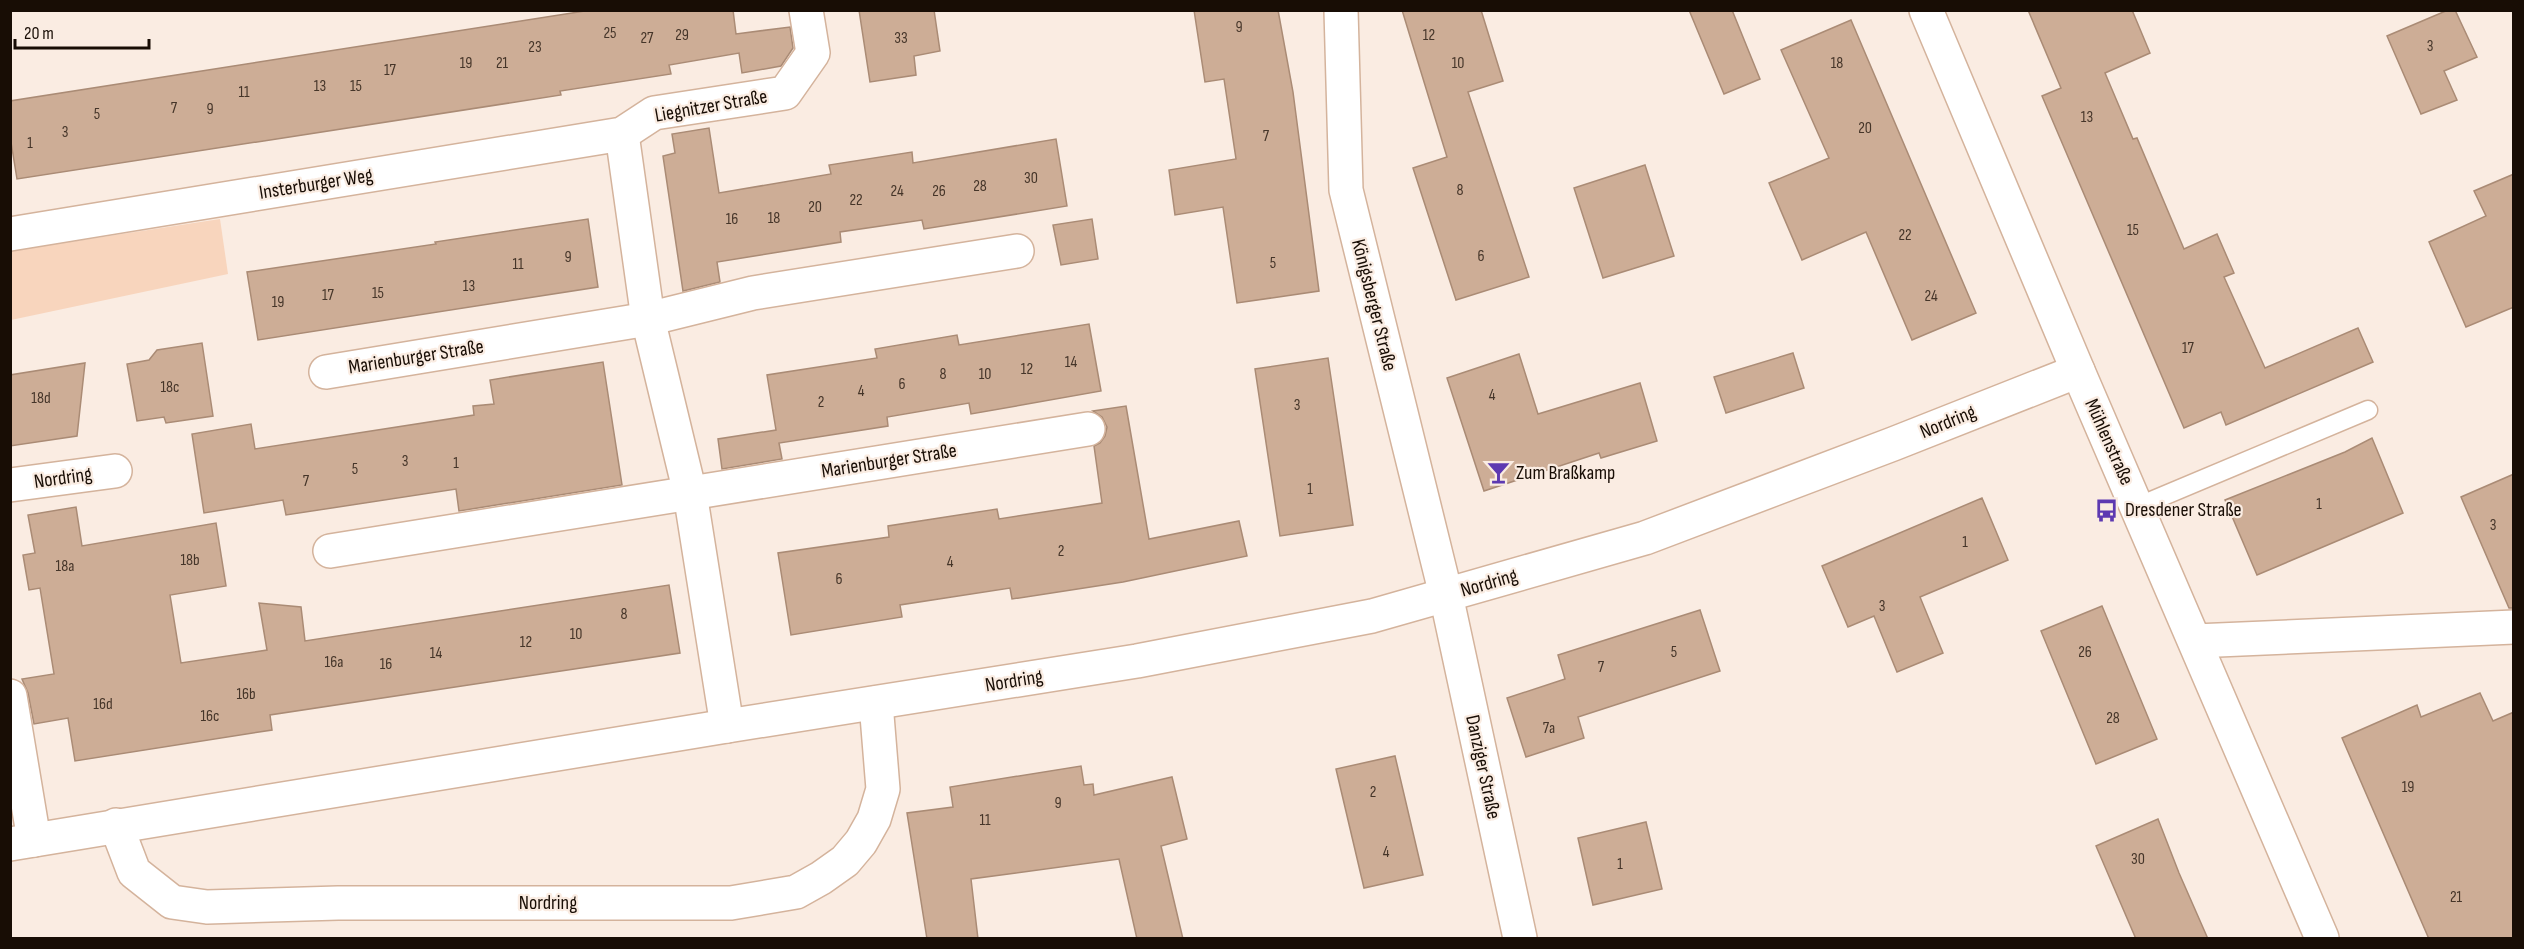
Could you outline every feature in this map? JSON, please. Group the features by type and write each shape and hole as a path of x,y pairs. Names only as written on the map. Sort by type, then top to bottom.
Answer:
{"street":[{"name":"Liegnitzer Straße","path":"622,134 654,113 784,93 813,53 806,10"},
{"name":"Königsberger Straße","path":"1341,10 1346,190 1446,595"},
{"name":"Mühlenstraße","path":"1926,10 2322,939"},
{"name":"Insterburger Weg","path":"10,234 622,134"},
{"path":"622,134 648,319 690,493 727,726"},
{"name":"Marienburger Straße","path":"326,372 648,319 753,292 1017,251"},
{"name":"Nordring","path":"10,696 22,842 1137,661 1372,616 1645,538 2078,371"},
{"name":"Marienburger Straße","path":"330,551 1088,429"},
{"name":"Nordring","path":"10,485 115,471"},
{"name":"Danziger Straße","path":"1446,595 1520,939"},
{"path":"2195,641 2514,627"},
{"name":"Nordring","path":"116,825 134,872 172,902 207,908 338,903 731,903 796,892 845,861 861,842 874,819 883,789 876,703"}],"lane":[{"path":"2137,507 2368,410"}],"shaded area":[{"path":"220,219 228,274 11,320 11,251"}],"building":[{"path":"591,10 733,10 736,34 790,27 793,48 781,66 742,73 739,53 669,65 671,74 560,91 561,95 17,179 10,136 10,101"},
{"path":"859,10 934,10 940,51 914,56 916,75 870,82"},
{"path":"1194,10 1278,10 1293,92 1319,291 1237,303 1223,207 1175,215 1169,170 1236,159 1224,79 1205,82"},
{"path":"1402,10 1481,10 1503,81 1468,92 1529,277 1456,300 1413,168 1447,157"},
{"path":"1689,10 1732,10 1760,79 1724,94"},
{"path":"2028,10 2132,10 2150,53 2105,73 2133,139 2137,138 2184,249 2217,234 2234,273 2224,277 2265,368 2358,328 2373,362 2226,425 2221,412 2184,428 2042,96 2061,88"},
{"path":"2448,10 2455,10 2477,57 2444,71 2457,100 2421,114 2387,36"},
{"path":"1851,20 1976,313 1912,340 1866,232 1802,260 1769,183 1829,158 1781,50"},
{"path":"709,128 719,193 831,174 829,165 912,152 913,163 1056,139 1067,206 924,229 922,220 840,232 841,242 717,262 720,282 683,291 663,156 675,153 672,134"},
{"path":"1645,165 1674,256 1603,278 1574,188"},
{"path":"2514,174 2514,307 2466,327 2429,242 2486,216 2474,191"},
{"path":"588,219 598,287 258,340 247,272"},
{"path":"1092,219 1098,259 1061,265 1053,225"},
{"path":"1089,324 1101,391 971,414 969,403 887,417 888,426 779,443 782,459 722,469 718,439 776,430 767,375 877,358 875,349 957,335 959,345"},
{"path":"202,343 213,416 166,423 164,417 137,421 127,364 149,360 157,350"},
{"path":"1793,353 1804,388 1726,413 1714,377"},
{"path":"1519,354 1538,414 1640,383 1657,441 1601,458 1599,453 1484,491 1447,378"},
{"path":"1328,358 1353,525 1280,536 1255,369"},
{"path":"603,362 622,485 459,511 456,489 286,515 283,500 204,513 192,434 251,424 255,449 474,415 473,406 494,404 490,380"},
{"path":"85,363 77,436 10,446 10,375"},
{"path":"1126,406 1149,539 1239,521 1247,556 1123,582 1012,599 1010,588 900,605 902,617 791,635 778,553 889,537 888,526 997,509 999,519 1102,503 1094,446 1100,443 1105,436 1107,427 1102,417 1093,411"},
{"path":"2372,438 2403,513 2257,575 2225,500 2345,452"},
{"path":"2514,474 2514,608 2509,608 2461,497"},
{"path":"1982,498 2008,560 1920,597 1943,653 1897,672 1874,616 1848,627 1822,566"},
{"path":"76,507 82,546 216,523 226,586 170,595 181,663 267,650 259,603 301,607 305,641 669,585 680,653 270,715 272,730 75,761 68,718 34,724 28,693 22,679 54,674 40,588 29,590 23,555 35,553 28,515"},
{"path":"2102,606 2157,739 2096,764 2041,631"},
{"path":"1700,610 1720,671 1578,717 1584,738 1526,757 1507,698 1565,679 1558,655"},
{"path":"2480,693 2493,721 2514,712 2514,939 2429,939 2342,738 2417,705 2421,717"},
{"path":"1395,756 1423,875 1364,888 1336,769"},
{"path":"1081,766 1084,785 1093,784 1094,795 1172,777 1187,839 1161,846 1183,939 1137,939 1119,859 971,879 978,939 927,939 907,813 953,807 950,787"},
{"path":"2158,819 2208,939 2136,939 2096,846"},
{"path":"1646,822 1662,889 1593,905 1578,838"}],"place":[{"name":"Zum Braßkamp","path":"1498,473"},
{"name":"Dresdener Straße","path":"2107,510"}]}
